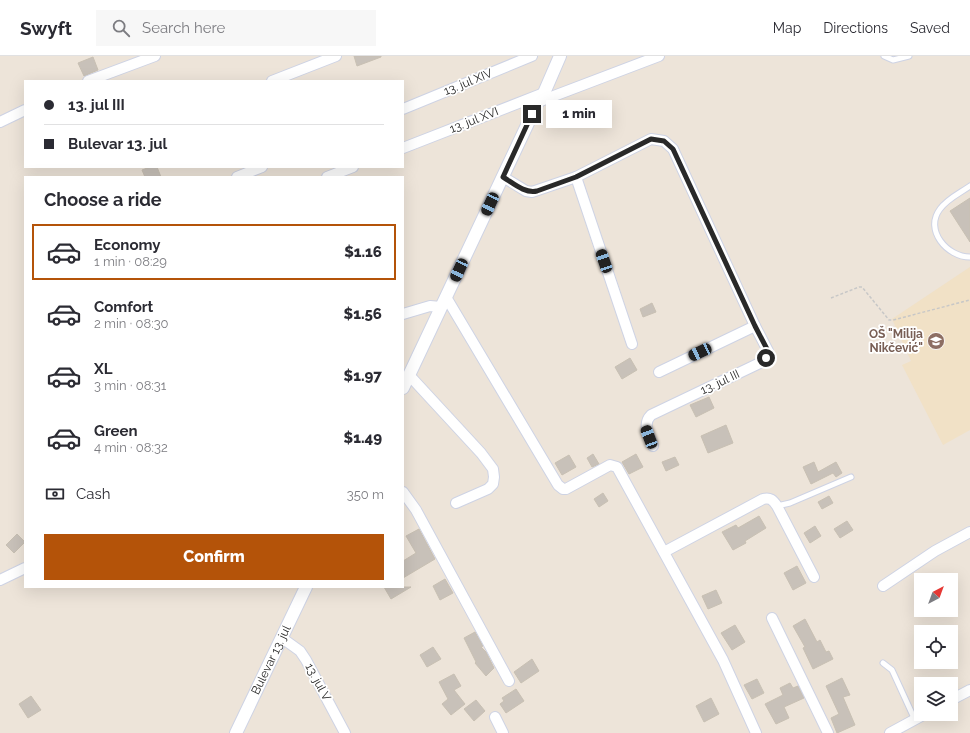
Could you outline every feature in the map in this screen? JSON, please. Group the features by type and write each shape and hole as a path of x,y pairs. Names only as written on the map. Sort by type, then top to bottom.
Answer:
{"street":[{"path":"91,80 155,56"},
{"path":"275,80 336,56"},
{"name":"13. jul XIV","path":"404,109 532,56"},
{"path":"404,386 560,56"},
{"name":"13. jul XVI","path":"404,148 541,97 659,56"},
{"path":"0,122 24,110"},
{"name":"13. jul III","path":"503,177 526,191 532,192 576,177 651,139 664,141 673,149 768,351 766,358 762,362 651,415 647,419 646,428 653,446"},
{"path":"240,176 260,168"},
{"path":"330,176 350,168"},
{"path":"576,177 632,344"},
{"path":"404,314 444,302"},
{"path":"444,302 558,485 566,489 610,466 617,467 723,660 756,733"},
{"path":"659,372 755,326"},
{"path":"409,375 481,453 492,469 494,477 493,484 488,489 456,503"},
{"path":"404,493 416,510 509,681"},
{"path":"664,552 763,499 768,498 777,506 814,577"},
{"path":"882,586 935,551 970,532"},
{"path":"0,580 24,568"},
{"name":"Bulevar 13. jul","path":"236,733 306,588"},
{"path":"772,618 828,733"},
{"name":"13. jul V","path":"282,638 300,651 306,660 345,733"},
{"path":"958,696 970,690"},
{"path":"495,717 503,733"},
{"path":"890,733 914,721"}],"lane":[{"path":"884,56 893,60 909,56"},
{"path":"970,186 945,203 936,214 935,221 937,234 946,249 959,256 970,257"},
{"path":"777,506 790,503 851,477"},
{"path":"883,663 892,670 914,718"}],"path":[{"path":"831,298 862,287 889,320 970,300"}],"shaded area":[{"name":"OŠ \"Milija Nikčević\"","path":"970,267 970,430 943,445 902,365 911,361 892,319"}],"building":[{"path":"354,56 381,56 381,57 357,66"},
{"path":"93,57 98,70 84,76 78,63"},
{"path":"147,168 157,168 161,176 145,176 142,170"},
{"path":"970,198 970,242 950,211"},
{"path":"652,303 656,312 643,317 640,309"},
{"path":"630,358 637,370 622,379 615,367"},
{"path":"709,397 714,408 696,417 690,405"},
{"path":"726,425 733,443 708,453 701,436"},
{"path":"593,454 599,464 592,467 587,458"},
{"path":"636,454 643,467 629,474 622,462"},
{"path":"569,455 576,467 562,475 555,463"},
{"path":"675,457 679,465 666,471 662,462"},
{"path":"814,462 818,472 836,462 842,473 836,477 833,473 811,484 803,467"},
{"path":"603,493 608,501 599,507 594,499"},
{"path":"829,496 833,503 822,509 818,502"},
{"path":"759,516 766,528 745,541 746,543 733,550 722,532 736,525 738,528"},
{"path":"847,521 853,530 840,538 834,529"},
{"path":"815,526 821,536 810,543 804,533"},
{"path":"419,529 435,559 404,577 404,560 416,553 406,536"},
{"path":"17,534 24,541 24,543 14,553 6,545"},
{"path":"797,566 806,583 793,590 784,573"},
{"path":"445,579 453,593 440,600 433,586"},
{"path":"411,587 391,599 385,588"},
{"path":"716,590 722,603 708,609 702,596"},
{"path":"805,619 817,642 820,640 826,652 829,651 833,659 813,669 803,648 805,647 793,626"},
{"path":"735,625 745,642 732,650 721,633"},
{"path":"475,632 483,646 481,647 486,652 494,668 486,676 475,663 476,662 464,638"},
{"path":"433,647 441,659 427,667 420,655"},
{"path":"532,659 539,671 521,683 514,672"},
{"path":"454,674 461,686 454,690 465,704 451,715 442,704 448,699 439,682"},
{"path":"842,678 850,695 843,697 855,725 837,733 831,718 839,714 826,686"},
{"path":"757,679 764,693 752,699 744,685"},
{"path":"790,683 793,688 798,686 804,698 784,707 789,718 776,724 765,704 783,695 780,688"},
{"path":"516,689 524,701 506,713 500,704 504,701 502,698"},
{"path":"31,696 41,710 28,718 19,704"},
{"path":"711,698 719,714 704,722 696,706"},
{"path":"476,700 485,711 474,721 464,709"}],"place":[{"name":"OŠ \"Milija Nikčević\"","path":"936,341"}],"route":[{"path":"532,114 503,177 526,191 537,191 576,177 651,139 664,141 673,149 768,351 768,356 766,358"}]}
